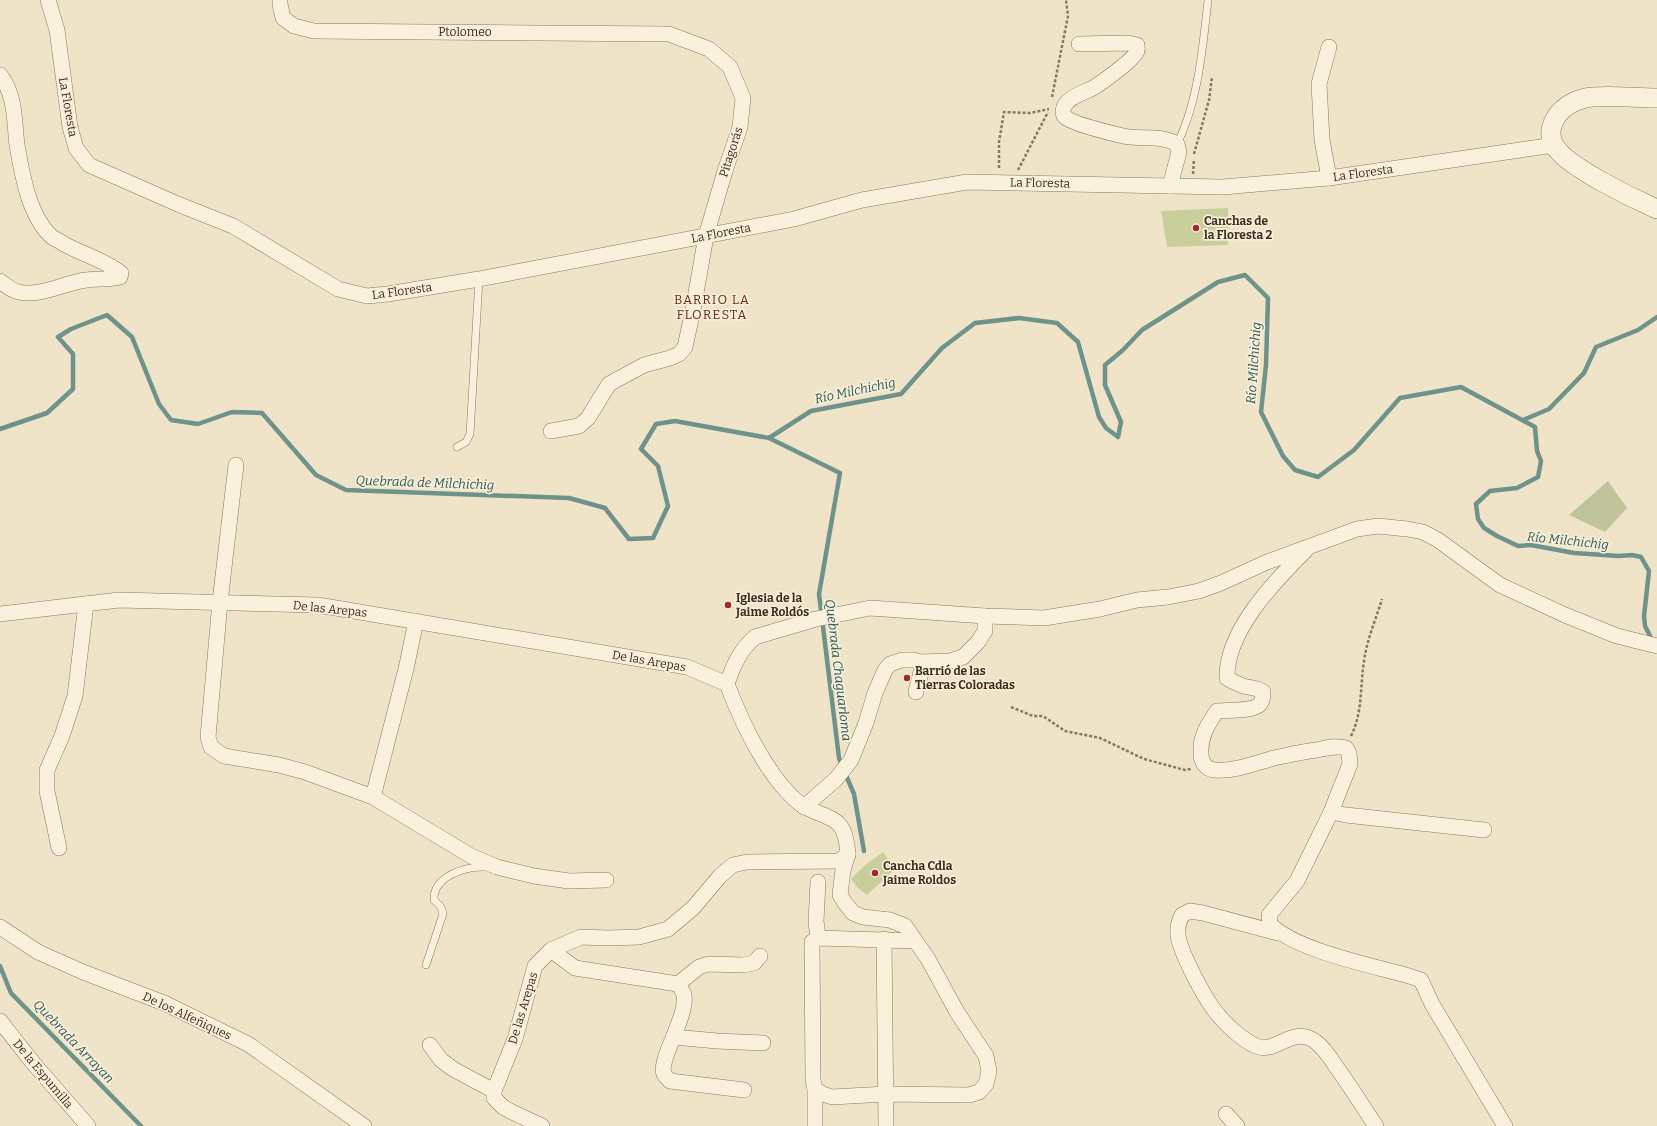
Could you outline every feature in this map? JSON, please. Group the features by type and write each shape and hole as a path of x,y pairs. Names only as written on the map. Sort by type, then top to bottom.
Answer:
{"street":[{"name":"La Floresta","path":"48,0 57,30 70,127 76,148 89,165 180,205 233,226 338,289 367,296 479,279 706,236 794,219 862,200 967,182 1223,187 1329,178 1554,146"},
{"name":"Ptolomeo","path":"280,0 283,18 294,26 314,31 669,34"},
{"name":"Pitagorás","path":"551,431 579,426 588,418 609,384 644,365 679,354 685,347 706,236 725,171 740,127 743,98 730,67 709,49 669,34"},
{"path":"1079,44 1128,43 1137,45 1137,52 1121,68 1064,105 1062,113 1064,117 1077,123 1124,136 1170,140 1177,144 1179,152 1170,186"},
{"path":"1329,47 1319,84 1322,140 1329,178"},
{"path":"0,75 7,84 9,90 14,110 17,145 30,202 39,221 51,236 121,273 120,277 84,280 45,291 28,293 17,292 0,281"},
{"path":"1657,98 1592,97 1574,101 1556,116 1551,126 1550,136 1554,146 1577,167 1657,210"},
{"path":"236,465 220,602 208,737 212,747 224,756 279,765 305,772 374,797 471,856 497,867 534,876 569,881 606,880"},
{"path":"815,1089 832,1097 886,1094 969,1095 979,1092 986,1084 989,1071 986,1056 957,1012 928,959 905,926 890,920 863,917 853,913 845,904 840,895 843,870 848,854 847,842 843,829 835,820 804,806 782,786 754,743 727,684 746,645 755,637 822,618 870,608 985,616 1044,618 1100,609 1137,600 1168,597 1221,583 1268,562 1357,529 1378,526 1423,532 1438,540 1500,585 1565,615 1637,642 1657,646"},
{"path":"1278,932 1270,924 1269,915 1297,881 1331,812 1350,764 1349,753 1346,748 1338,746 1282,756 1232,769 1213,770 1205,766 1201,751 1203,735 1209,721 1217,711 1252,709 1259,705 1263,692 1258,688 1243,686 1227,678 1226,669 1240,631 1272,584 1307,548"},
{"name":"De las Arepas","path":"0,614 119,600 318,605 687,667 727,684"},
{"path":"59,848 47,791 47,770 62,736 75,696 86,604"},
{"path":"804,806 836,779 851,760 866,723 875,693 885,670 890,664 902,660 914,660 920,662 950,661 963,657 978,642 984,631 985,616"},
{"path":"374,797 406,669 416,621"},
{"path":"916,692 921,674 922,666 920,662"},
{"path":"1331,812 1346,815 1484,830"},
{"name":"De las Arepas","path":"494,1090 514,1039 535,966 551,950 581,937 608,938 639,936 668,929 693,908 720,876 733,865 747,862 839,861 848,854"},
{"path":"818,882 816,921 818,938"},
{"path":"1376,1126 1345,1078 1327,1053 1316,1042 1304,1036 1287,1038 1274,1046 1265,1048 1257,1047 1231,1029 1214,1011 1192,973 1178,936 1178,923 1182,914 1190,911 1203,913 1278,932 1317,950 1421,980 1432,1004 1505,1126"},
{"name":"De los Alfeñiques","path":"0,929 38,952 83,972 164,1003 248,1044 364,1126"},
{"path":"815,1126 815,1089 813,1080 812,942 818,938 915,941"},
{"path":"884,939 886,1126"},
{"path":"551,950 575,968 678,984 700,967 708,964 743,965 754,963 760,956"},
{"path":"678,984 684,994 684,1001 674,1037 664,1064 664,1074 670,1081 744,1090"},
{"name":"De la Espumilla","path":"0,1021 34,1064 88,1126"},
{"path":"674,1037 763,1043"},
{"path":"430,1045 441,1060 453,1069 494,1090 494,1098 503,1107 542,1126"},
{"path":"1226,1114 1237,1126"}],"lane":[{"path":"1177,144 1184,129 1193,98 1204,37 1208,0"},
{"path":"457,447 466,442 470,434 479,279"},
{"path":"426,965 443,914 441,907 434,900 437,887 447,878 463,869 476,866 497,867"}],"path":[{"path":"1051,101 1068,16 1066,0"},
{"path":"1193,186 1194,156 1209,100 1212,77"},
{"path":"1050,109 1006,183 999,142 1004,112 1030,113 1050,109"},
{"path":"1346,748 1358,717 1366,652 1382,598"},
{"path":"1011,707 1033,716 1043,716 1065,731 1106,740 1144,759 1185,770 1205,766"}],"green space":[{"name":"Canchas de la Floresta 2","path":"1228,208 1228,245 1167,247 1161,211"},
{"path":"1608,481 1627,508 1605,532 1569,515"},
{"name":"Cancha Cdla Jaime Roldos","path":"883,852 895,869 867,895 857,887 851,879 864,866"}],"waterway":[{"name":"Río Milchichig","path":"769,438 811,411 901,394 942,348 975,323 1019,318 1057,323 1078,342 1099,417 1106,428 1118,437 1121,422 1105,385 1105,365 1123,350 1142,330 1218,282 1245,275 1268,298 1266,365 1261,412 1283,456 1295,470 1318,477 1354,450 1400,398 1461,387 1535,427 1537,451 1541,461 1538,477 1517,488 1490,491 1476,504 1478,519 1484,528 1518,546 1531,545 1574,553 1618,556 1632,555 1641,557 1649,571 1644,616 1645,626 1653,642"},
{"name":"Quebrada de Milchichig","path":"0,429 47,413 73,389 73,354 58,337 71,329 107,315 132,337 159,404 171,420 198,424 232,412 262,413 316,475 346,490 569,498 605,508 629,539 653,538 668,506 658,466 641,449 656,424 675,421 769,438 840,473 819,594 839,758 842,766"},
{"path":"1523,420 1549,409 1584,373 1596,347 1638,330 1657,317"},
{"name":"Quebrada Chaguarloma","path":"845,773 854,794 864,851"},
{"name":"Quebrada Arrayan","path":"0,966 11,993 141,1126"}],"place":[{"name":"Canchas de la Floresta 2","path":"1196,228"},
{"name":"Iglesia de la Jaime Roldós","path":"728,605"},
{"name":"Barrió de las Tierras Coloradas","path":"907,678"},
{"name":"Cancha Cdla Jaime Roldos","path":"875,873"}],"district":[{"name":"BARRIO LA FLORESTA","path":"712,306"}]}
